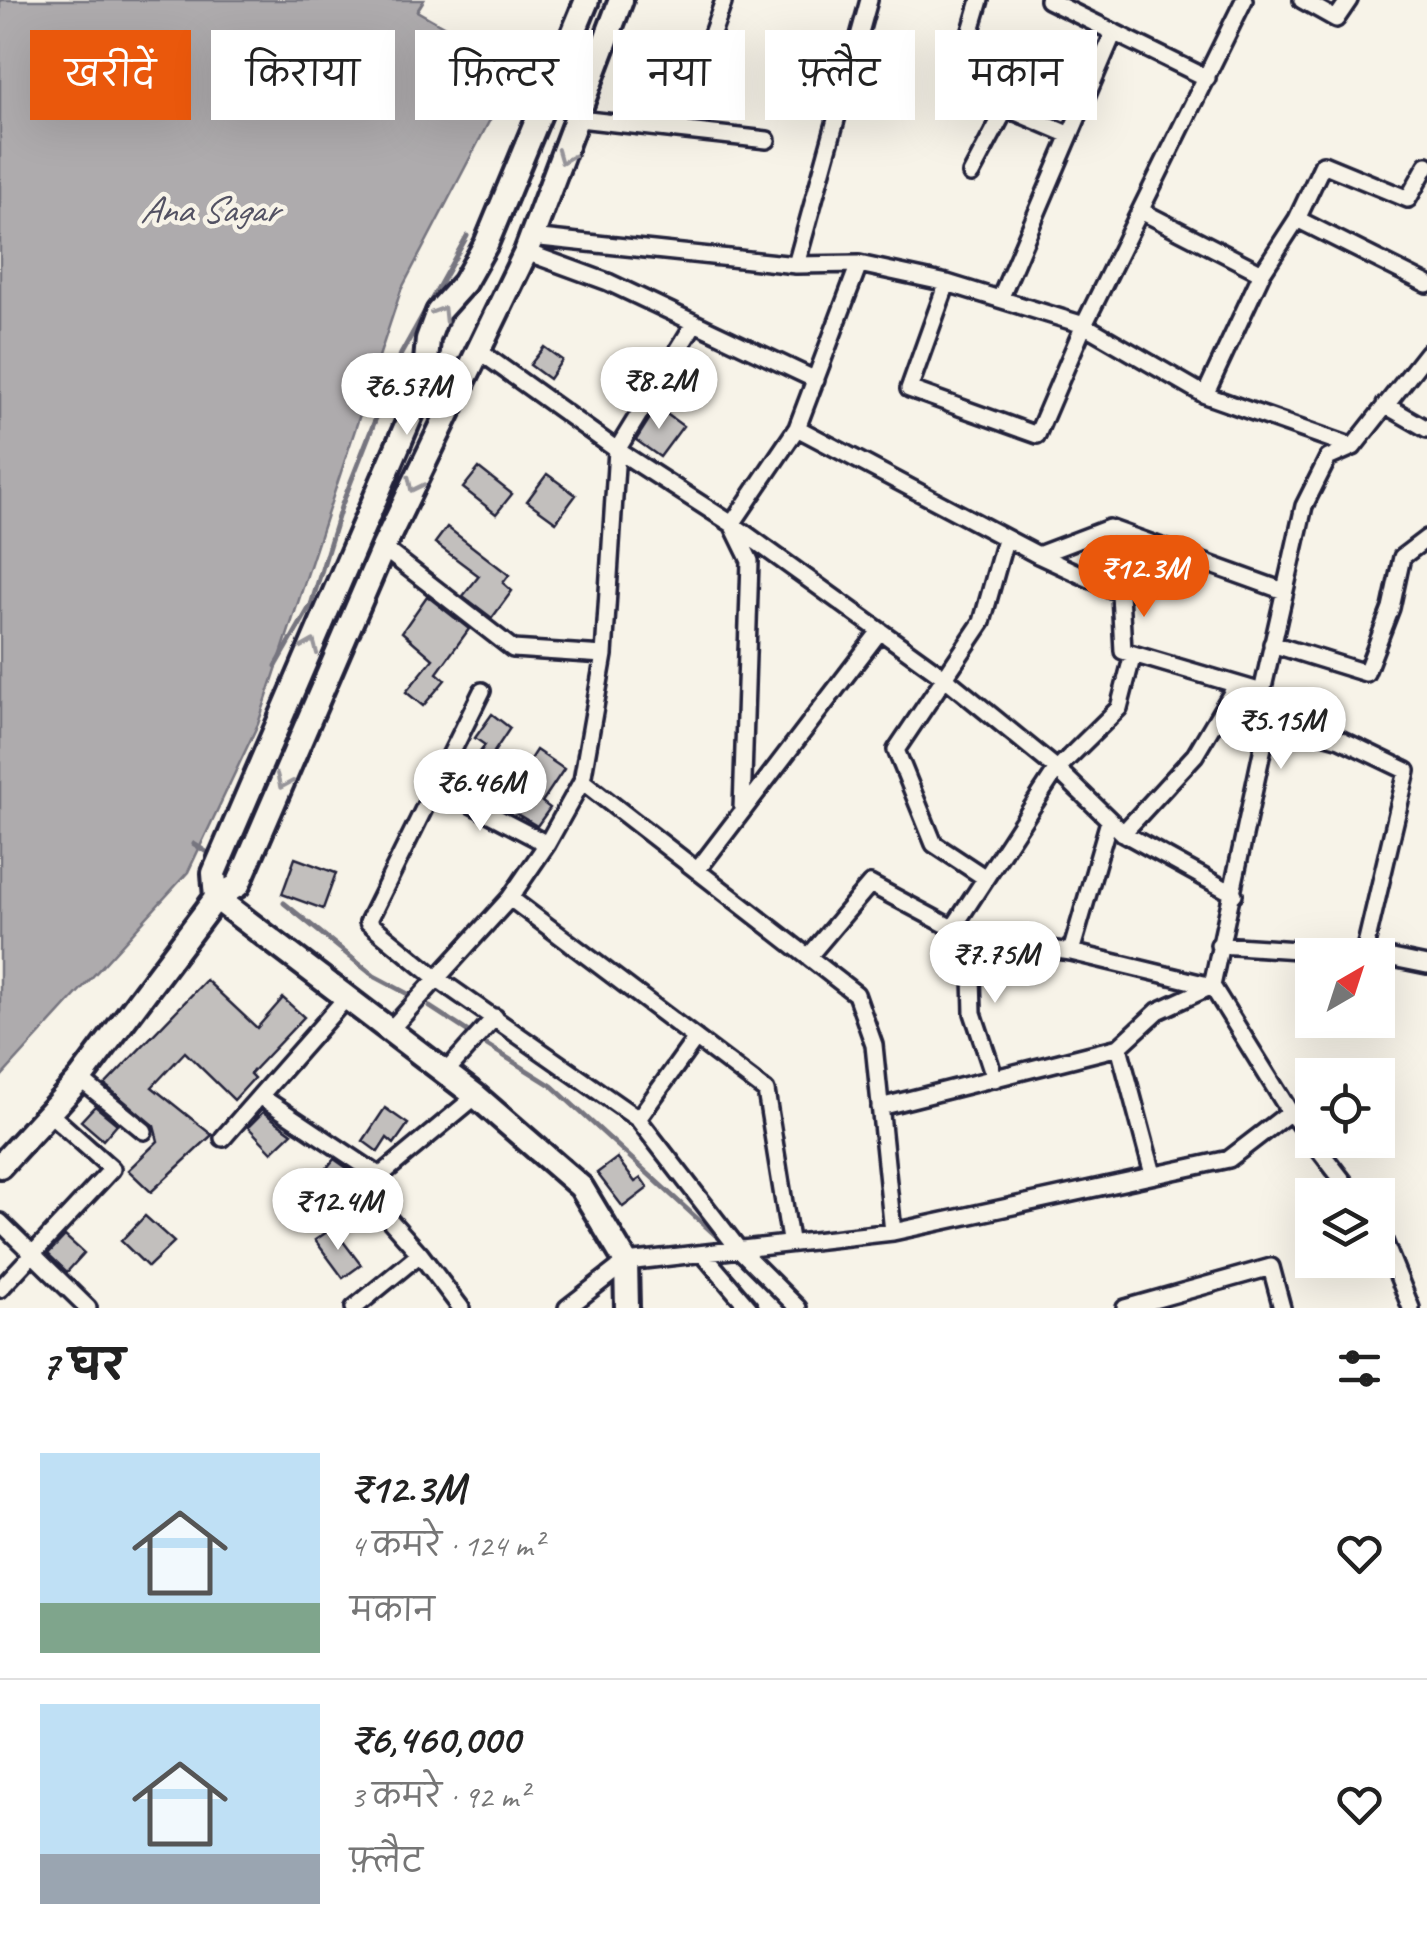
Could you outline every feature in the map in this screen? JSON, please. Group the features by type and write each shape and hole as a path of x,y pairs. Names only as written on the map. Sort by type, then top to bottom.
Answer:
{"street":[{"path":"587,0 500,208 464,283 438,312 428,339 424,386 214,874 216,898 476,1096 581,1187 626,1262 628,1308"},
{"path":"593,79 621,0"},
{"path":"796,265 869,0"},
{"path":"971,30 980,0"},
{"path":"1048,0 1207,78"},
{"path":"947,283 909,389 1037,435 1084,325 1244,0"},
{"path":"1302,0 1336,20 1348,0"},
{"path":"678,130 723,2"},
{"path":"1000,299 1114,32"},
{"path":"971,174 1006,108 1070,134"},
{"path":"0,1166 80,1079 216,898 238,885 384,548 532,235 578,120"},
{"path":"593,120 767,140"},
{"path":"1206,395 1262,274 1298,218 1323,164 1408,199 1427,165"},
{"path":"500,208 532,235 608,282 816,380"},
{"path":"1141,211 1262,274"},
{"path":"1298,218 1427,284"},
{"path":"532,235 796,265 859,264 947,283 1084,325 1206,395 1352,447"},
{"path":"732,524 796,428 859,264"},
{"path":"390,1030 510,898 548,844 582,781 604,655 617,450 694,324"},
{"path":"478,351 617,450 732,524 944,677 1057,769 1123,833 1234,894"},
{"path":"1328,458 1352,447 1427,353"},
{"path":"1411,371 1427,378"},
{"path":"1384,405 1427,429"},
{"path":"796,428 1004,540 1120,592 1123,651 1262,692"},
{"path":"1328,438 1328,458 1304,506 1272,644 1262,692 1269,720 1212,986 1290,1112 1341,1178"},
{"path":"732,524 750,561 742,810"},
{"path":"1038,555 1109,528 1284,591"},
{"path":"1272,644 1366,673 1390,608 1402,557 1427,538"},
{"path":"984,876 934,844 896,750 982,622 1004,540"},
{"path":"384,548 513,649 604,655"},
{"path":"699,868 880,630"},
{"path":"953,928 1057,769 1119,708 1134,654"},
{"path":"1123,833 1196,755 1236,686"},
{"path":"482,691 368,922 435,977 638,1119 737,1247 798,1308"},
{"path":"1269,720 1340,738 1407,770 1375,938"},
{"path":"744,772 782,758"},
{"path":"582,781 699,868 856,994 874,1045 893,1232"},
{"path":"434,784 548,844"},
{"path":"1070,952 1109,821"},
{"path":"226,846 249,860"},
{"path":"808,956 870,884 971,938 1070,952 1212,986"},
{"path":"510,898 766,1090 790,1240"},
{"path":"971,938 973,1013 995,1079"},
{"path":"1219,945 1295,949"},
{"path":"1395,959 1427,966"},
{"path":"880,1107 1119,1048 1158,1011 1212,986"},
{"path":"223,1138 346,998"},
{"path":"444,1074 495,1017"},
{"path":"638,1119 696,1038"},
{"path":"1119,1048 1153,1174"},
{"path":"80,1079 144,1130"},
{"path":"260,1096 380,1176"},
{"path":"364,1190 476,1096"},
{"path":"567,1308 626,1262 790,1240 893,1232 1230,1159 1290,1112"},
{"path":"0,1289 112,1169 49,1113"},
{"path":"364,1164 364,1190 461,1308"},
{"path":"0,1222 88,1308"},
{"path":"354,1308 420,1254"},
{"path":"703,1254 749,1308"},
{"path":"1120,1304 1271,1268 1282,1308"},
{"path":"1395,1268 1411,1308"}],"water":[{"name":"Ana Sagar","path":"0,0 424,0 417,11 450,30 415,30 415,120 490,120 401,290 258,724 188,872 0,1078"}],"building":[{"path":"544,347 562,360 549,379 530,365"},
{"path":"657,407 683,426 660,457 636,440"},
{"path":"479,468 512,494 496,514 463,488"},
{"path":"547,474 576,495 556,522 527,501"},
{"path":"447,527 509,575 503,583 512,591 492,618 463,596 479,576 435,543"},
{"path":"427,596 469,629 437,673 445,680 423,706 406,692 433,659 402,632"},
{"path":"492,714 510,728 490,758 518,778 536,750 564,769 542,802 550,808 537,826 507,808 513,798 470,767 485,745 475,738"},
{"path":"295,858 336,873 323,909 282,894"},
{"path":"206,980 257,1028 283,998 304,1017 250,1074 254,1078 234,1100 185,1052 152,1087 212,1135 151,1192 128,1170 158,1141 154,1126 105,1085"},
{"path":"95,1106 117,1124 103,1140 81,1121"},
{"path":"385,1108 408,1124 394,1144 387,1138 378,1152 363,1141"},
{"path":"263,1112 292,1133 272,1152 248,1127"},
{"path":"617,1158 635,1182 641,1178 648,1188 623,1207 597,1173"},
{"path":"334,1159 357,1175 335,1204 313,1186"},
{"path":"145,1216 174,1242 148,1267 121,1241"},
{"path":"333,1228 361,1265 343,1278 315,1240"},
{"path":"65,1236 84,1253 67,1272 48,1254"}],"waterway":[{"path":"276,666 311,605 341,507 401,354 467,236"},
{"path":"194,844 208,853"},
{"path":"284,903 374,976 408,994"},
{"path":"430,1007 467,1031"},
{"path":"482,1042 552,1086 724,1243"},
{"path":"739,1261 756,1276"}]}
